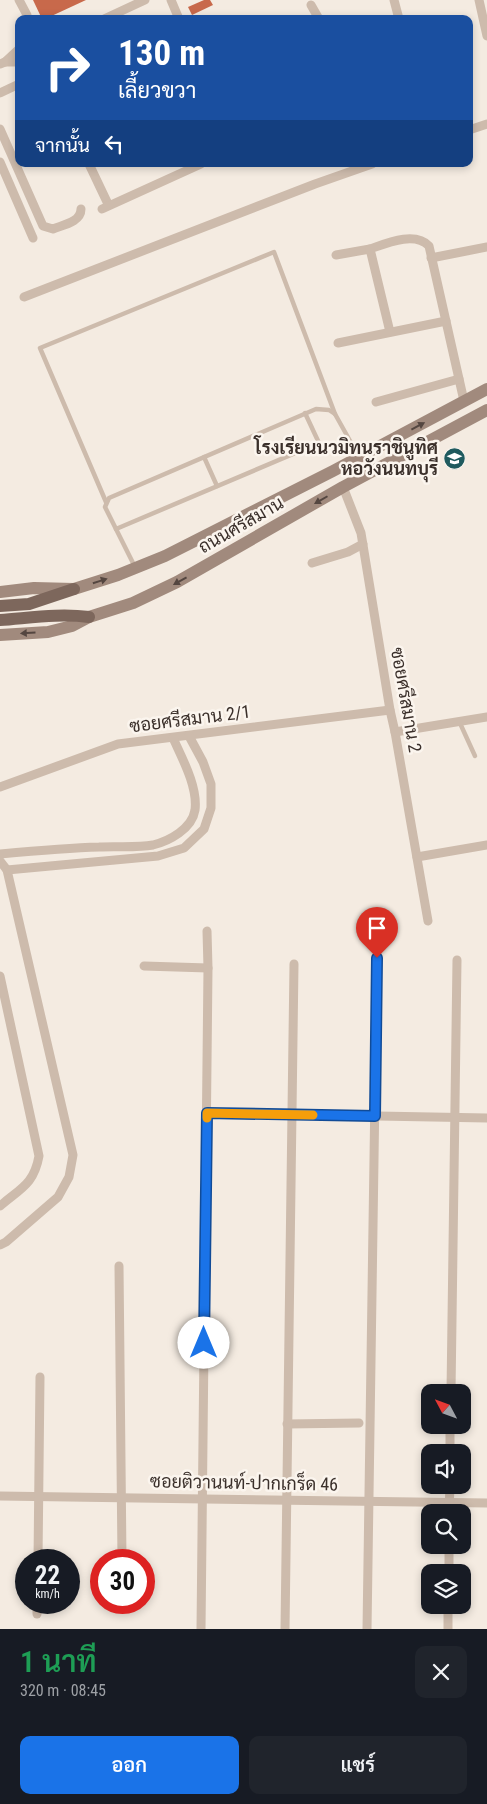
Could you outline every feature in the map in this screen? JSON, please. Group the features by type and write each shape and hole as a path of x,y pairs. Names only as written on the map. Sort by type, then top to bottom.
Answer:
{"main road":[{"name":"ถนนศรีสมาน","path":"0,592 34,588 74,589 166,556 359,458 485,389"},
{"name":"ถนนศรีสมาน","path":"0,635 48,632 72,626 89,617 133,603 177,582 343,487 487,410"},
{"path":"0,606 29,604 74,589"},
{"path":"0,620 74,615 89,617"}],"street":[{"path":"19,0 26,15"},
{"path":"113,15 145,0"},
{"path":"171,0 177,15"},
{"path":"394,0 398,15"},
{"path":"480,0 487,36"},
{"path":"311,4 317,15"},
{"path":"2,63 15,52"},
{"path":"2,63 15,62"},
{"path":"0,93 15,86"},
{"path":"473,129 487,124"},
{"path":"0,129 15,163"},
{"path":"0,162 33,238"},
{"path":"17,167 43,226 53,229 77,219 81,214 81,209"},
{"path":"90,167 105,206 194,167"},
{"path":"24,297 363,167"},
{"path":"336,256 370,249 394,241 415,239 425,242 429,246 464,402"},
{"path":"431,258 487,247"},
{"path":"370,249 390,332"},
{"path":"338,342 446,321"},
{"path":"376,402 459,379"},
{"name":"ซอยศรีสมาน 2","path":"343,487 362,533 390,710 428,920"},
{"path":"312,562 348,552 363,544"},
{"name":"ซอยศรีสมาน 2/1","path":"0,787 118,744 390,710"},
{"path":"395,732 487,717"},
{"path":"7,870 158,856 184,848 204,829 211,808 211,784 203,762 189,736"},
{"path":"0,854 68,848 152,845 172,838 189,824 195,812 195,801 188,770 173,738"},
{"path":"417,857 487,844"},
{"path":"138,846 138,858"},
{"path":"0,861 7,870 73,1154 69,1177 58,1197 6,1242 0,1245"},
{"path":"201,1629 207,1113 207,931"},
{"path":"367,1629 377,958"},
{"path":"451,1384 457,960"},
{"path":"285,1629 294,964"},
{"path":"144,966 208,968"},
{"path":"0,976 39,1156 37,1168 31,1180 0,1206"},
{"path":"207,1113 487,1118"},
{"path":"119,1266 122,1549"},
{"path":"38,1549 40,1378"},
{"path":"287,1424 359,1423"},
{"path":"450,1494 450,1502"},
{"name":"ซอยติวานนท์-ปากเกร็ด 46","path":"0,1496 487,1503"},
{"path":"448,1614 448,1629"}],"lane":[{"path":"136,568 105,507 106,502 40,348 274,252 335,414 359,458"},
{"path":"106,502 109,498 305,413 322,408 335,414"},
{"path":"116,529 318,443 305,413"},
{"path":"204,457 217,486"},
{"path":"459,721 475,756"}],"building":[{"path":"33,0 86,0 54,15 40,15"},
{"path":"204,0 210,0 213,5 192,15 188,7"}],"slow traffic":[{"path":"207,1118 207,1113 313,1115"}],"place":[{"name":"โรงเรียนนวมิทนราชินูทิศ หอวังนนทบุรี","path":"454,458"}],"route":[{"path":"204,1343 207,1113 375,1116 377,958"}]}
